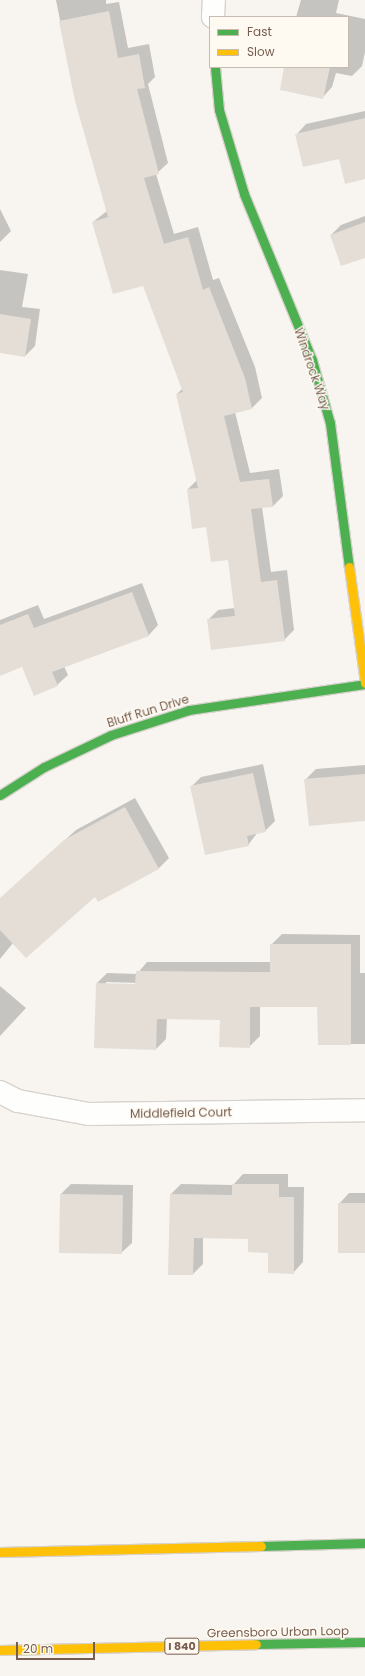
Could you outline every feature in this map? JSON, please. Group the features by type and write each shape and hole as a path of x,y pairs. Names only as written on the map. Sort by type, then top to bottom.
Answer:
{"main road":[{"name":"Windrock Way","path":"215,68 219,110 244,194 312,360 330,424 365,684"},
{"name":"Bluff Run Drive","path":"0,795 44,767 111,735 189,710 365,684"},
{"path":"0,1552 365,1543"},
{"name":"Greensboro Urban Loop","path":"0,1650 365,1642"}],"street":[{"path":"213,16 214,0"},
{"name":"Middlefield Court","path":"0,1092 18,1102 89,1114 365,1110"}],"building":[{"path":"109,11 118,58 139,54 145,88 137,89 159,174 144,178 164,244 188,237 203,290 209,287 245,378 252,409 224,416 240,482 269,479 273,507 251,509 261,582 277,580 285,641 211,650 207,619 235,616 228,560 211,562 206,527 192,529 187,489 198,488 176,394 183,392 143,286 113,294 92,222 108,217 75,101 59,21"},
{"path":"284,68 330,68 323,99 280,90"},
{"path":"365,118 365,179 345,184 339,159 303,167 295,134"},
{"path":"365,222 365,258 341,266 330,235"},
{"path":"0,314 31,319 25,357 0,353"},
{"path":"132,592 149,636 52,672 58,686 34,696 22,667 0,676 0,625 28,614 34,628"},
{"path":"253,773 266,832 247,836 249,846 205,855 190,786"},
{"path":"365,774 365,821 309,826 304,779"},
{"path":"125,807 159,869 98,902 95,897 26,958 0,930 0,898 64,840"},
{"path":"270,944 351,944 351,1045 318,1045 317,1007 250,1007 250,1048 219,1047 220,1020 157,1019 156,1050 94,1048 96,983 135,984 136,971 270,972"},
{"path":"232,1184 279,1184 279,1197 294,1197 294,1274 268,1273 268,1253 248,1252 248,1239 194,1238 193,1275 168,1275 170,1194 232,1195"},
{"path":"60,1194 123,1195 122,1254 59,1253"},
{"path":"338,1203 365,1203 365,1253 338,1253"}],"traffic: fast":[{"path":"215,68 219,110 244,194 312,360 330,423 349,567"},
{"path":"0,795 44,767 111,735 189,710 365,684"},
{"path":"261,1546 365,1543"},
{"path":"256,1644 365,1642"}],"traffic: slow":[{"path":"349,567 365,683"},
{"path":"0,1552 261,1546"},
{"path":"0,1650 256,1644"}]}
